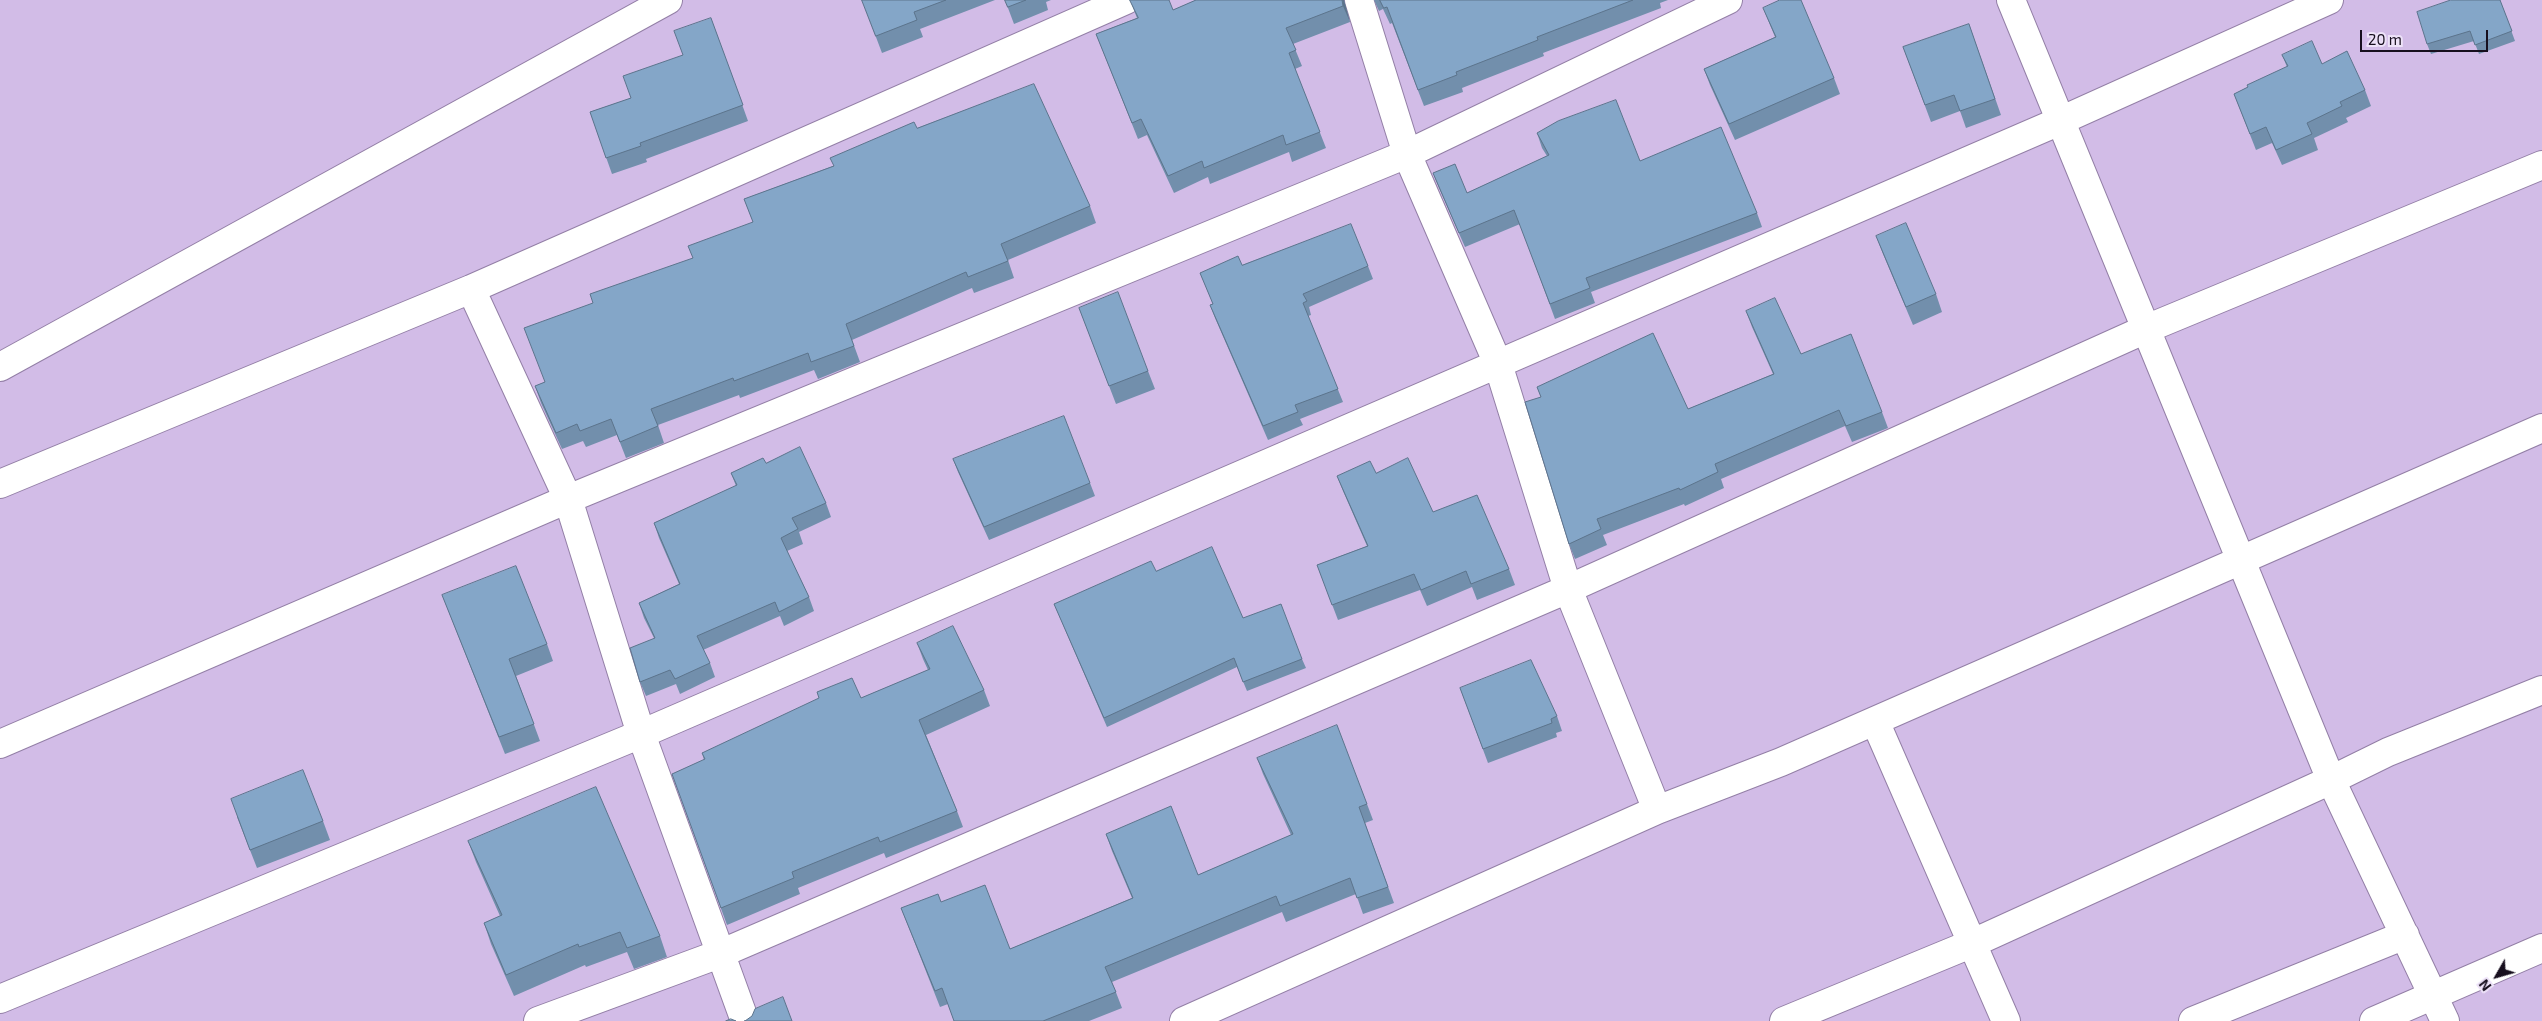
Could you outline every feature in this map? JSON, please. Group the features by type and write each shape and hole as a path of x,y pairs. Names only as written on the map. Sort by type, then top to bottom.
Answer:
{"street":[{"path":"0,367 668,0"},
{"path":"0,484 472,289 1126,0"},
{"path":"1359,0 1407,154 1498,364 1568,590 1657,810"},
{"path":"0,744 568,499 1407,154 1728,0"},
{"path":"2011,0 2331,780 2444,1021"},
{"path":"0,998 641,734 2060,121 2329,0"},
{"path":"538,1021 722,953 1568,590 2146,329 2542,165"},
{"path":"472,289 568,499 641,734 722,953 745,1021"},
{"path":"1184,1021 1657,810 1781,762 2542,428"},
{"path":"1784,1021 1973,943 2331,780 2388,752 2542,690"},
{"path":"1875,720 2006,1021"},
{"path":"2192,1021 2405,935"},
{"path":"2374,1021 2542,948"}],"building":[{"path":"862,0 946,0 914,12 917,20 876,36"},
{"path":"1005,0 1026,0 1008,7"},
{"path":"1130,0 1169,0 1173,10 1196,0 1342,0 1343,6 1286,28 1296,50 1289,53 1320,132 1286,145 1283,135 1204,168 1202,161 1168,176 1141,119 1132,123 1096,34 1138,18"},
{"path":"1380,0 1633,0 1537,37 1538,40 1456,72 1457,75 1418,90 1387,7 1384,8"},
{"path":"1780,0 1801,0 1834,78 1729,124 1704,69 1776,37 1763,8"},
{"path":"2451,0 2500,0 2512,31 2475,45 2470,31 2427,44 2417,12"},
{"path":"711,18 743,105 640,143 641,146 606,158 590,112 631,98 623,76 683,55 674,31"},
{"path":"1969,24 1995,99 1960,111 1954,95 1925,105 1903,47"},
{"path":"2312,41 2322,64 2347,51 2365,90 2340,102 2342,106 2307,123 2312,134 2276,150 2266,127 2250,134 2234,94 2248,87 2247,85 2288,66 2282,55"},
{"path":"1034,84 1090,206 1001,244 1008,261 968,277 966,272 846,324 854,346 811,362 808,353 734,381 733,378 651,409 658,426 620,442 611,419 580,431 577,424 556,433 535,386 545,382 524,328 593,303 590,294 693,258 688,246 753,222 744,199 834,166 830,158 914,122 917,128"},
{"path":"1616,100 1640,161 1721,127 1757,213 1586,278 1590,288 1550,304 1514,210 1459,233 1433,173 1455,164 1467,193 1549,155 1537,133 1558,121"},
{"path":"1906,223 1936,294 1906,307 1876,236"},
{"path":"1351,224 1368,266 1303,294 1307,301 1303,303 1338,389 1295,405 1298,412 1263,426 1210,305 1213,304 1200,273 1238,256 1242,265"},
{"path":"1118,292 1148,371 1109,386 1079,308"},
{"path":"1775,298 1801,354 1851,334 1882,412 1846,426 1839,410 1715,464 1718,472 1680,490 1679,488 1597,519 1601,529 1569,544 1525,402 1541,397 1537,387 1653,333 1688,409 1774,374 1746,311"},
{"path":"1064,416 1090,483 984,527 953,459"},
{"path":"800,447 826,503 792,518 798,529 781,538 809,597 779,612 775,602 697,636 710,663 675,679 670,670 640,682 630,648 655,638 639,603 680,584 654,523 737,485 731,473 763,458 766,463"},
{"path":"1408,458 1433,512 1477,495 1509,569 1471,584 1466,571 1421,590 1414,574 1332,605 1317,565 1368,546 1337,476 1370,461 1376,473"},
{"path":"1212,547 1243,618 1281,604 1302,659 1243,682 1234,658 1104,718 1054,604 1151,561 1156,571"},
{"path":"516,566 547,644 509,659 534,724 499,737 442,595"},
{"path":"953,626 984,690 919,720 957,811 880,842 878,837 792,872 794,878 721,908 672,774 705,759 702,753 819,698 817,692 852,678 861,698 930,669 917,643"},
{"path":"1531,660 1557,716 1551,719 1552,723 1483,749 1460,688"},
{"path":"1337,725 1367,804 1359,807 1388,887 1357,898 1350,878 1280,906 1276,896 1105,967 1116,992 1043,1021 954,1021 942,988 935,991 901,908 938,894 941,902 985,885 1010,949 1133,898 1106,834 1171,806 1198,875 1293,834 1257,758"},
{"path":"303,770 323,821 250,850 231,799"},
{"path":"596,787 660,936 627,948 620,932 579,947 578,944 506,975 484,923 502,915 468,841"},
{"path":"783,997 792,1021 745,1021 752,1016 755,1009"}]}
